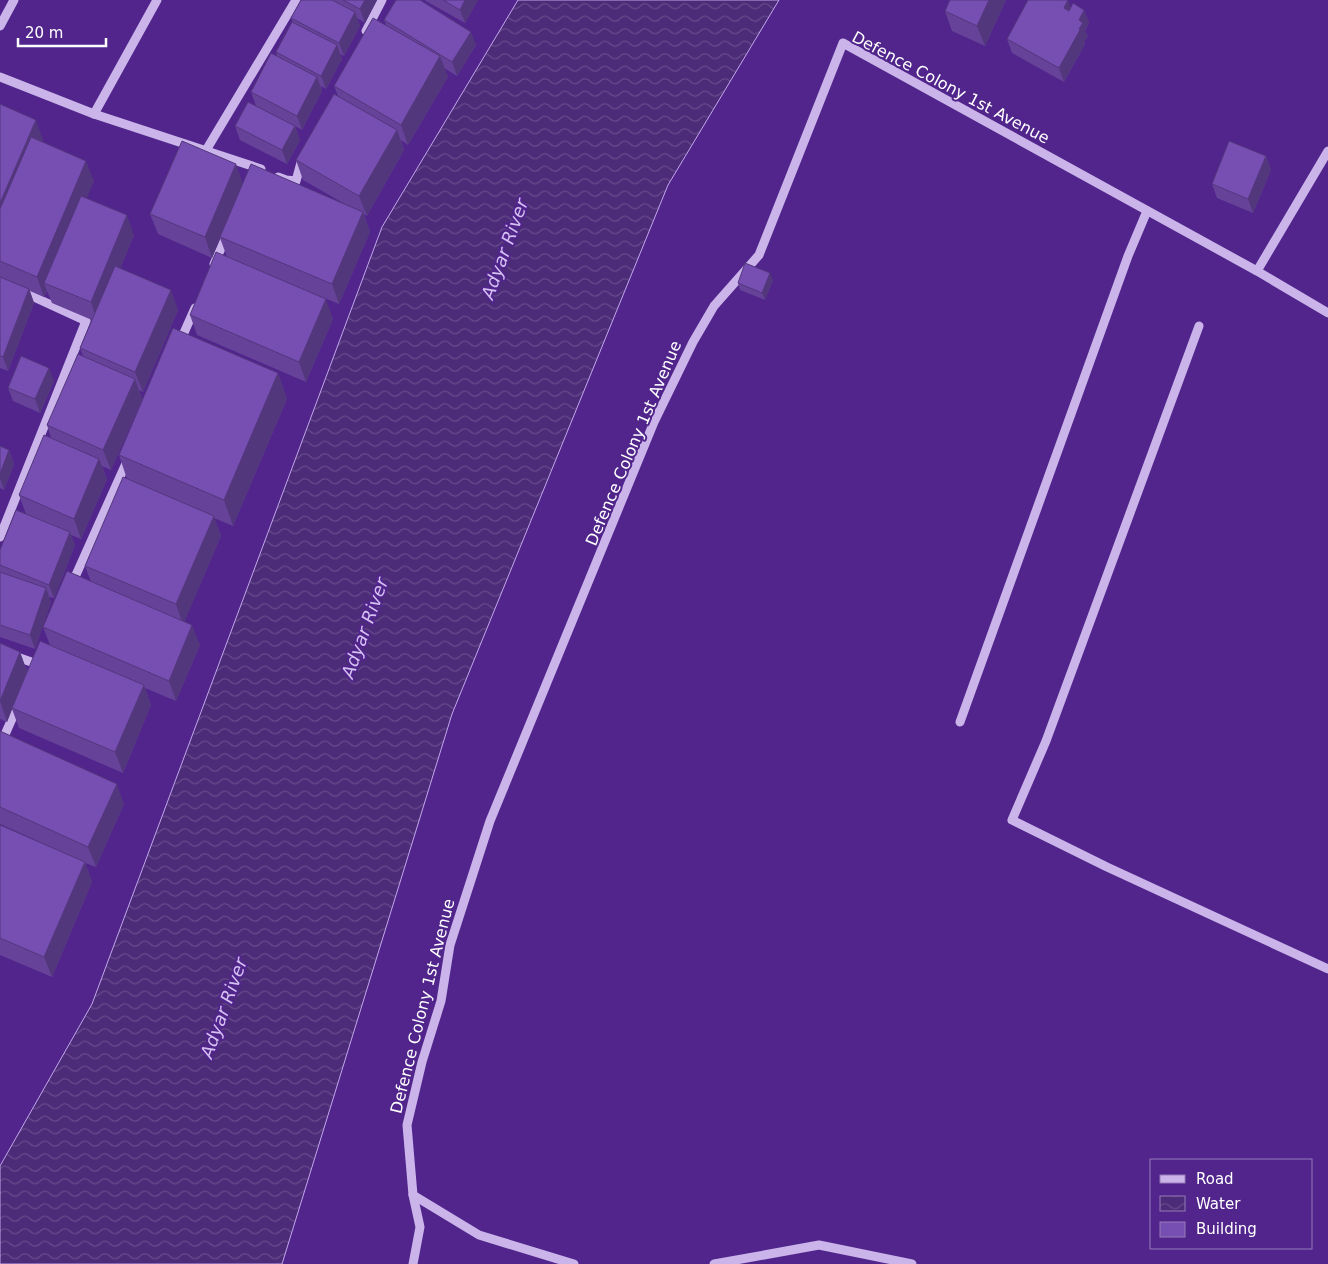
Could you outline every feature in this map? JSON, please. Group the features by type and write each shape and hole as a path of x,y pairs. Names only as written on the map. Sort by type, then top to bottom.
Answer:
{"street":[{"path":"0,26 14,0"},
{"path":"94,114 157,0"},
{"path":"205,152 296,0"},
{"path":"364,36 382,0"},
{"name":"Defence Colony 1st Avenue","path":"413,1264 420,1227 413,1195 407,1126 422,1062 441,1001 450,945 490,821 654,422 692,342 714,306 759,255 842,43 1256,271 1328,313"},
{"path":"0,77 94,114 205,152 257,167 286,180 296,181 306,151"},
{"path":"1256,271 1328,151"},
{"path":"253,176 257,167"},
{"path":"960,722 1128,256 1147,211"},
{"path":"209,276 229,231"},
{"path":"0,537 86,321 17,289"},
{"path":"173,357 197,303"},
{"path":"1199,326 1046,741 1012,820 1107,867 1328,968"},
{"path":"69,592 133,448"},
{"path":"0,651 37,664"},
{"path":"33,673 41,655"},
{"path":"0,746 20,701"},
{"path":"413,1195 479,1236 574,1264"},
{"path":"714,1264 819,1246 912,1264"}],"water":[{"name":"Adyar River","path":"518,0 779,0 668,185 452,714 282,1264 0,1264 0,1166 92,1004 382,227"}],"building":[{"path":"301,0 332,0 355,12 339,43 291,18"},
{"path":"343,0 365,0 360,9"},
{"path":"396,0 420,0 471,32 452,62 384,20"},
{"path":"443,0 465,0 460,10"},
{"path":"950,0 989,0 977,26 945,11"},
{"path":"1028,0 1068,0 1064,8 1069,11 1073,3 1084,10 1079,20 1083,23 1080,30 1059,68 1007,39"},
{"path":"373,18 440,56 401,125 334,86"},
{"path":"292,22 337,45 321,76 276,52"},
{"path":"271,53 317,77 297,116 251,92"},
{"path":"334,94 397,130 359,196 296,160"},
{"path":"248,102 295,126 282,150 235,126"},
{"path":"0,104 36,120 0,203"},
{"path":"31,137 86,161 37,277 0,261 0,209"},
{"path":"182,141 236,164 205,237 150,214"},
{"path":"1229,141 1266,156 1248,199 1212,184"},
{"path":"251,164 363,212 332,284 220,237"},
{"path":"81,196 127,215 91,302 44,283"},
{"path":"216,252 326,299 299,362 190,315"},
{"path":"745,263 770,273 762,293 738,283"},
{"path":"115,266 171,290 135,372 80,348"},
{"path":"0,277 29,289 3,357 0,356"},
{"path":"173,328 278,373 224,500 119,455"},
{"path":"78,354 135,379 103,450 47,425"},
{"path":"21,356 49,368 35,399 8,388"},
{"path":"44,435 99,459 74,519 19,495"},
{"path":"0,446 9,450 0,474"},
{"path":"123,477 214,516 176,604 85,566"},
{"path":"16,510 70,532 49,585 0,565 0,550"},
{"path":"67,571 192,625 169,681 43,627"},
{"path":"0,572 46,588 30,635 0,625"},
{"path":"40,641 144,685 115,752 12,708"},
{"path":"0,643 20,652 0,701"},
{"path":"0,731 117,784 88,847 0,807"},
{"path":"0,825 85,862 44,957 0,938"}]}
